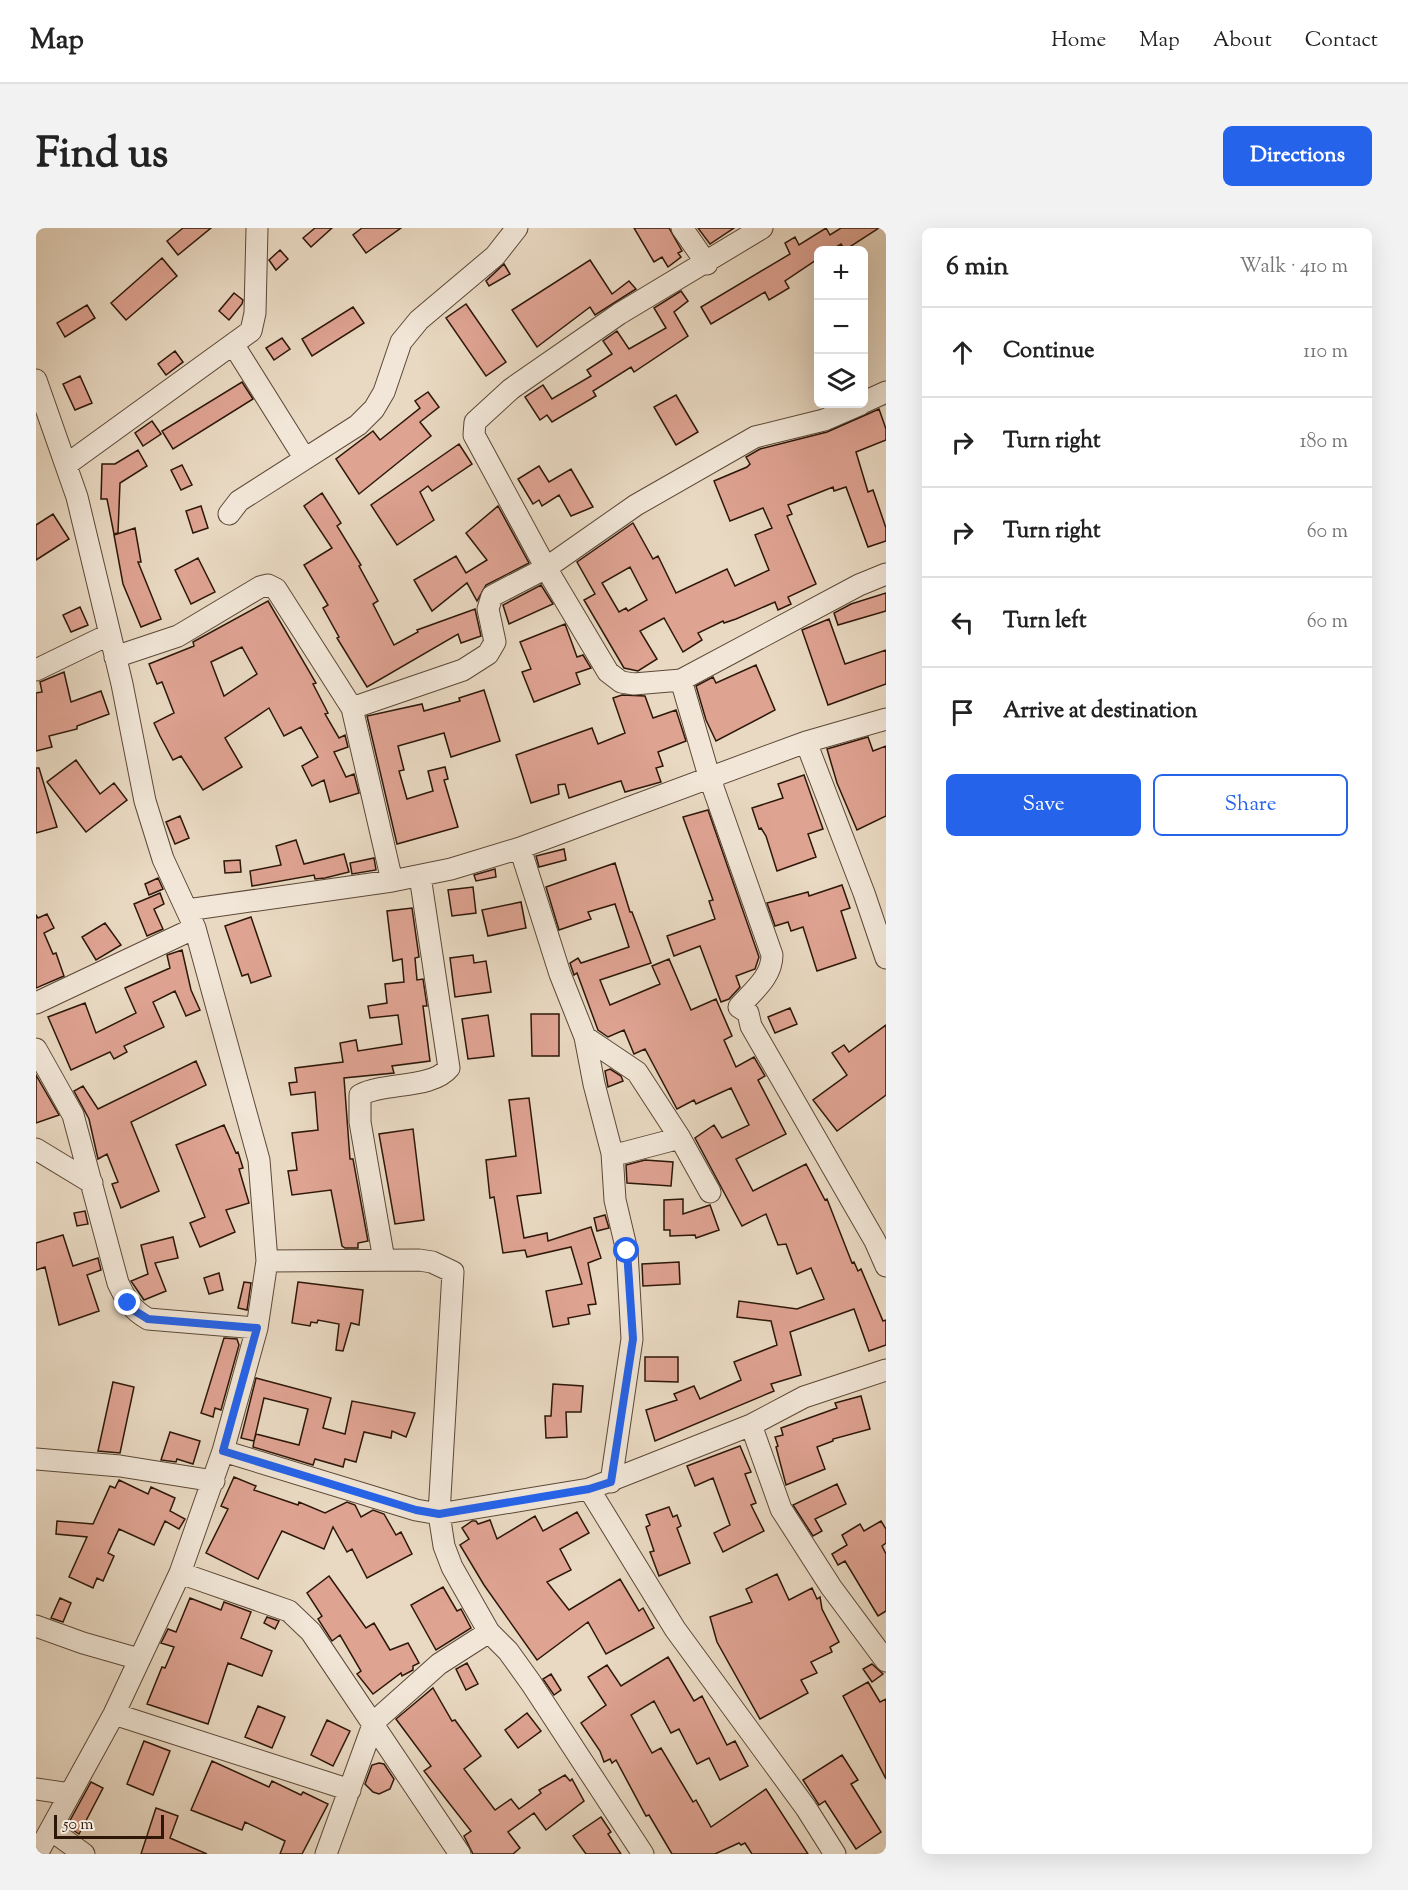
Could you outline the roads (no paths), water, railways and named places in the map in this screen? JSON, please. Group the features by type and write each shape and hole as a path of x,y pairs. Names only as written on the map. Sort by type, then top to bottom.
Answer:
{"street":[{"path":"66,465 251,331 256,228"},
{"path":"229,514 239,501 358,426 374,409 384,392 401,342 419,320 495,256 517,228"},
{"path":"682,228 706,264"},
{"path":"762,228 706,264 619,314 511,389 475,422 474,435 483,456 546,568 608,672 621,682 634,684 681,680 859,585 886,574"},
{"path":"233,344 305,459"},
{"path":"36,381 77,497 116,657 147,810 163,859 191,919 259,1160 267,1260 257,1328 223,1451 180,1573 114,1714 37,1854"},
{"path":"868,400 886,392"},
{"path":"352,708 463,670 488,654 495,642 488,609 492,596 546,568 636,505 755,437 824,420 851,408"},
{"path":"116,657 178,636 268,585 276,589 352,708 392,880"},
{"path":"38,665 110,634"},
{"path":"681,680 709,776 772,955 772,967 768,975 739,1007 748,1013 751,1026 875,1241 886,1266"},
{"path":"36,1003 191,919 420,876 520,848 709,776 806,742 886,719"},
{"path":"806,742 864,893 885,955"},
{"path":"520,848 560,974 585,1037 594,1084 612,1153 615,1200 627,1251 633,1339 611,1482"},
{"path":"384,1260 360,1122 360,1095 370,1090 431,1079 444,1074 449,1068 420,876"},
{"path":"585,1037 636,1072 680,1138 710,1192"},
{"path":"36,1049 73,1115 118,1283 135,1311 148,1319 257,1328"},
{"path":"612,1153 623,1153 680,1138"},
{"path":"36,1149 92,1183"},
{"path":"267,1260 432,1262 453,1272 439,1514 444,1546 452,1566 489,1632 508,1651 531,1683 643,1854"},
{"path":"223,1451 416,1510 439,1514 589,1489 611,1482 752,1425 804,1397 886,1370"},
{"path":"752,1425 781,1509 831,1587 886,1661"},
{"path":"36,1459 120,1466 214,1481"},
{"path":"589,1489 675,1629 769,1756 835,1854"},
{"path":"180,1573 289,1611 311,1632 374,1722 460,1854"},
{"path":"36,1626 83,1643 139,1659"},
{"path":"326,1854 374,1722 439,1664 489,1632"},
{"path":"114,1714 350,1790"},
{"path":"36,1788 70,1794"},
{"path":"51,1830 84,1854"}]}
